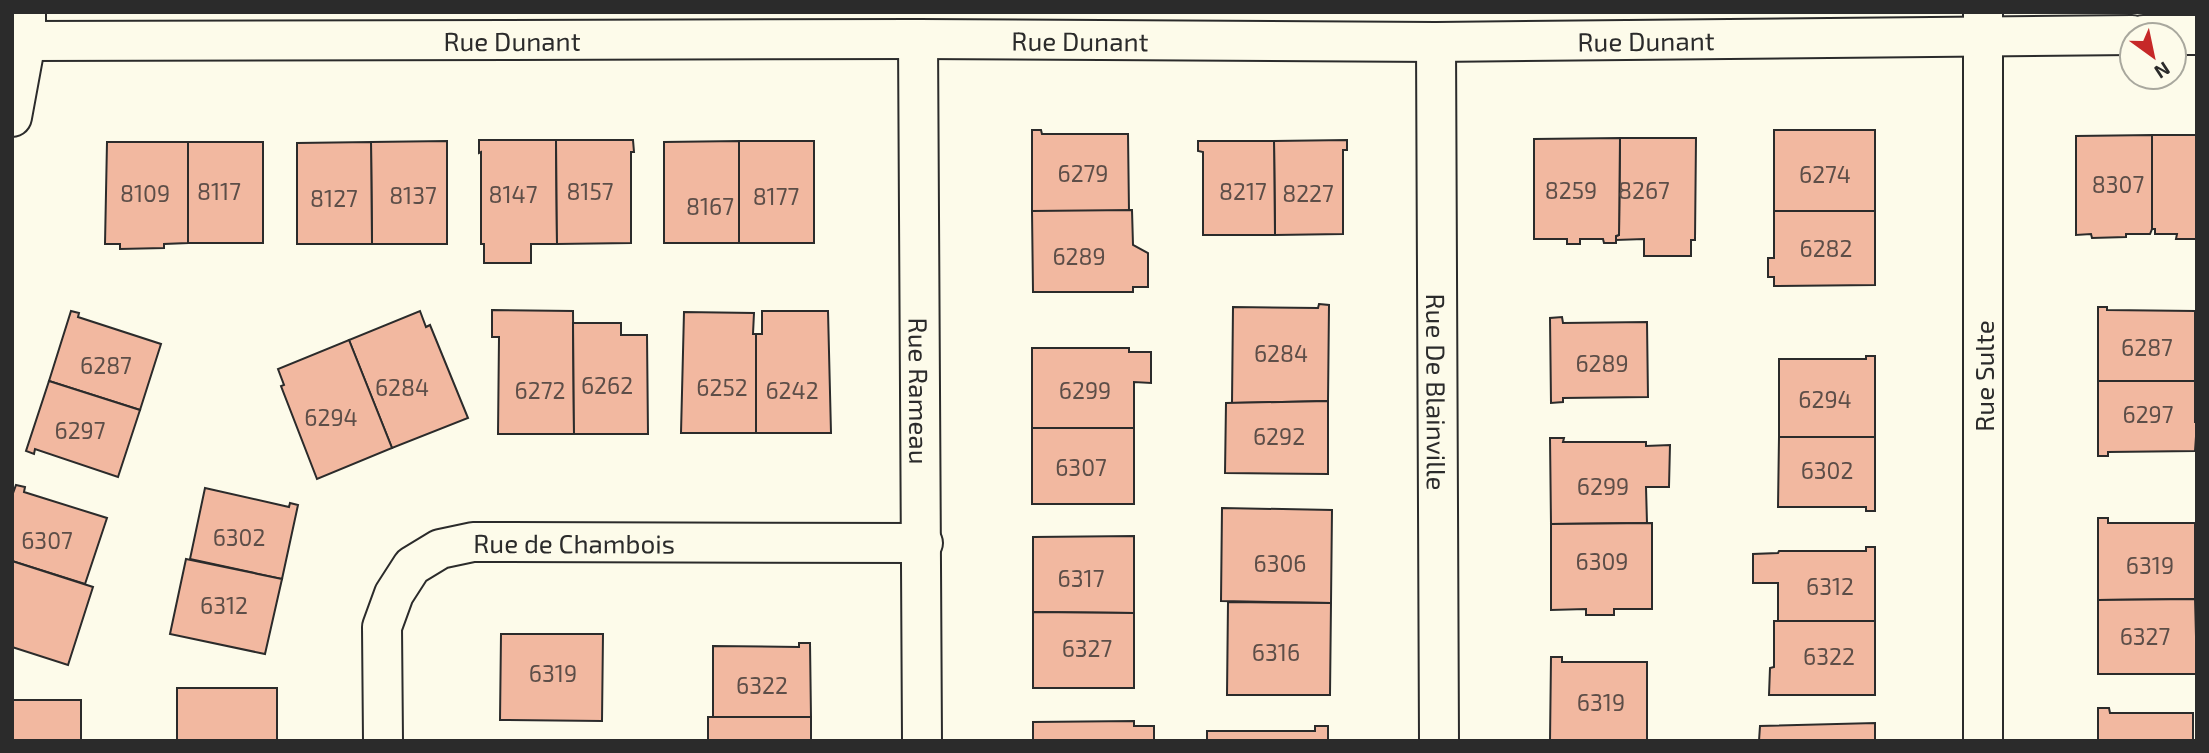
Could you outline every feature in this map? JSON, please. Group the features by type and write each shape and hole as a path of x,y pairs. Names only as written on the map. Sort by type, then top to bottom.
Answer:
{"street":[{"name":"Rue Dunant","path":"26,26 918,39 1436,42 1983,24 2118,34"},
{"name":"Rue Sulte","path":"1983,24 1983,741"},
{"path":"12,117 26,26"},
{"name":"Rue Rameau","path":"918,39 923,543 922,741"},
{"name":"Rue De Blainville","path":"1436,42 1439,741"},
{"name":"Rue de Chambois","path":"383,741 382,627 394,594 412,566 440,549 473,542 923,543"}],"building":[{"path":"1032,130 1041,130 1042,134 1128,134 1129,211 1032,211"},
{"path":"1774,130 1875,130 1875,211 1774,211"},
{"path":"2152,135 2197,135 2197,239 2176,239 2177,234 2155,234 2155,229 2152,229"},
{"path":"2152,135 2150,234 2092,238 2091,234 2076,235 2076,136"},
{"path":"1620,138 1696,138 1695,240 1691,240 1691,256 1644,256 1644,239 1616,240 1619,235"},
{"path":"1620,138 1619,235 1616,236 1616,243 1604,243 1603,239 1580,239 1580,244 1567,244 1567,239 1534,239 1534,139"},
{"path":"479,140 556,140 557,244 531,244 531,263 484,263 484,244 481,244"},
{"path":"556,140 633,140 631,243 557,244"},
{"path":"1347,140 1347,150 1343,150 1343,234 1275,235 1274,141"},
{"path":"447,141 447,244 372,244 371,142"},
{"path":"739,141 814,141 814,243 739,243"},
{"path":"739,141 739,243 664,243 664,142"},
{"path":"1198,141 1274,141 1275,235 1203,235 1203,152 1198,151"},
{"path":"107,142 188,142 188,243 164,244 164,248 120,249 120,244 105,244"},
{"path":"188,142 263,142 263,243 188,243"},
{"path":"371,142 372,244 297,244 297,143"},
{"path":"1132,210 1133,245 1148,253 1148,287 1133,287 1133,292 1033,292 1032,211"},
{"path":"1774,211 1875,211 1875,285 1774,286 1774,277 1768,277 1768,258 1774,258"},
{"path":"1319,304 1329,305 1328,401 1232,403 1233,307 1318,308"},
{"path":"2098,307 2107,307 2107,310 2195,311 2195,381 2098,381"},
{"path":"492,310 573,311 574,434 498,434 499,337 492,337"},
{"path":"71,311 79,313 78,317 161,344 140,410 49,381"},
{"path":"420,311 426,327 430,325 468,418 392,448 349,340"},
{"path":"762,311 828,311 831,433 756,433 756,334 762,334"},
{"path":"684,312 754,313 756,433 681,433"},
{"path":"1562,317 1563,323 1647,322 1648,397 1563,398 1563,402 1551,403 1550,318"},
{"path":"573,323 621,323 621,335 647,335 648,434 574,434"},
{"path":"349,340 392,448 317,479 281,386 284,385 278,369"},
{"path":"1032,348 1129,348 1129,352 1151,352 1151,383 1134,382 1134,428 1032,428"},
{"path":"1866,356 1875,356 1875,437 1779,437 1779,359 1866,359"},
{"path":"49,381 140,410 118,477 35,449 34,454 26,451"},
{"path":"2098,381 2195,381 2195,451 2108,452 2108,456 2098,456"},
{"path":"1328,401 1328,474 1225,473 1226,403"},
{"path":"1032,428 1134,428 1134,504 1032,504"},
{"path":"1779,437 1875,437 1875,511 1866,511 1866,507 1778,507"},
{"path":"1550,438 1564,438 1563,442 1646,442 1646,446 1670,445 1669,487 1646,487 1647,523 1551,524"},
{"path":"16,485 25,487 24,492 107,518 85,584 12,561 12,496"},
{"path":"205,488 289,507 290,503 298,505 282,579 190,559"},
{"path":"1222,508 1332,510 1331,603 1221,601"},
{"path":"2098,518 2108,518 2108,523 2195,523 2195,599 2098,600"},
{"path":"1652,523 1652,609 1614,609 1614,615 1586,615 1586,609 1551,610 1551,524"},
{"path":"1134,536 1134,613 1033,612 1033,537"},
{"path":"1866,547 1875,547 1875,621 1778,621 1778,583 1753,583 1753,554 1779,551 1866,551"},
{"path":"186,559 282,579 265,654 170,634"},
{"path":"12,561 93,587 68,665 12,647"},
{"path":"2195,599 2197,674 2098,674 2098,600"},
{"path":"1228,602 1331,603 1330,695 1227,695"},
{"path":"1033,612 1134,613 1134,688 1033,688"},
{"path":"1774,621 1875,621 1875,695 1769,695 1770,668 1774,667"},
{"path":"501,634 603,634 602,721 500,720"},
{"path":"799,643 810,643 811,717 713,717 713,646 799,647"},
{"path":"1551,657 1562,657 1562,662 1647,662 1647,741 1550,741"},
{"path":"177,688 277,688 277,741 177,741"},
{"path":"12,700 81,700 81,741 12,741"},
{"path":"2098,708 2109,708 2110,713 2193,713 2193,741 2098,741"},
{"path":"708,717 811,717 811,741 708,741"},
{"path":"1134,721 1134,726 1154,726 1154,741 1033,741 1033,722"},
{"path":"1875,723 1875,741 1759,741 1760,726"},
{"path":"1315,726 1328,726 1328,741 1207,741 1207,731 1315,731"}]}
